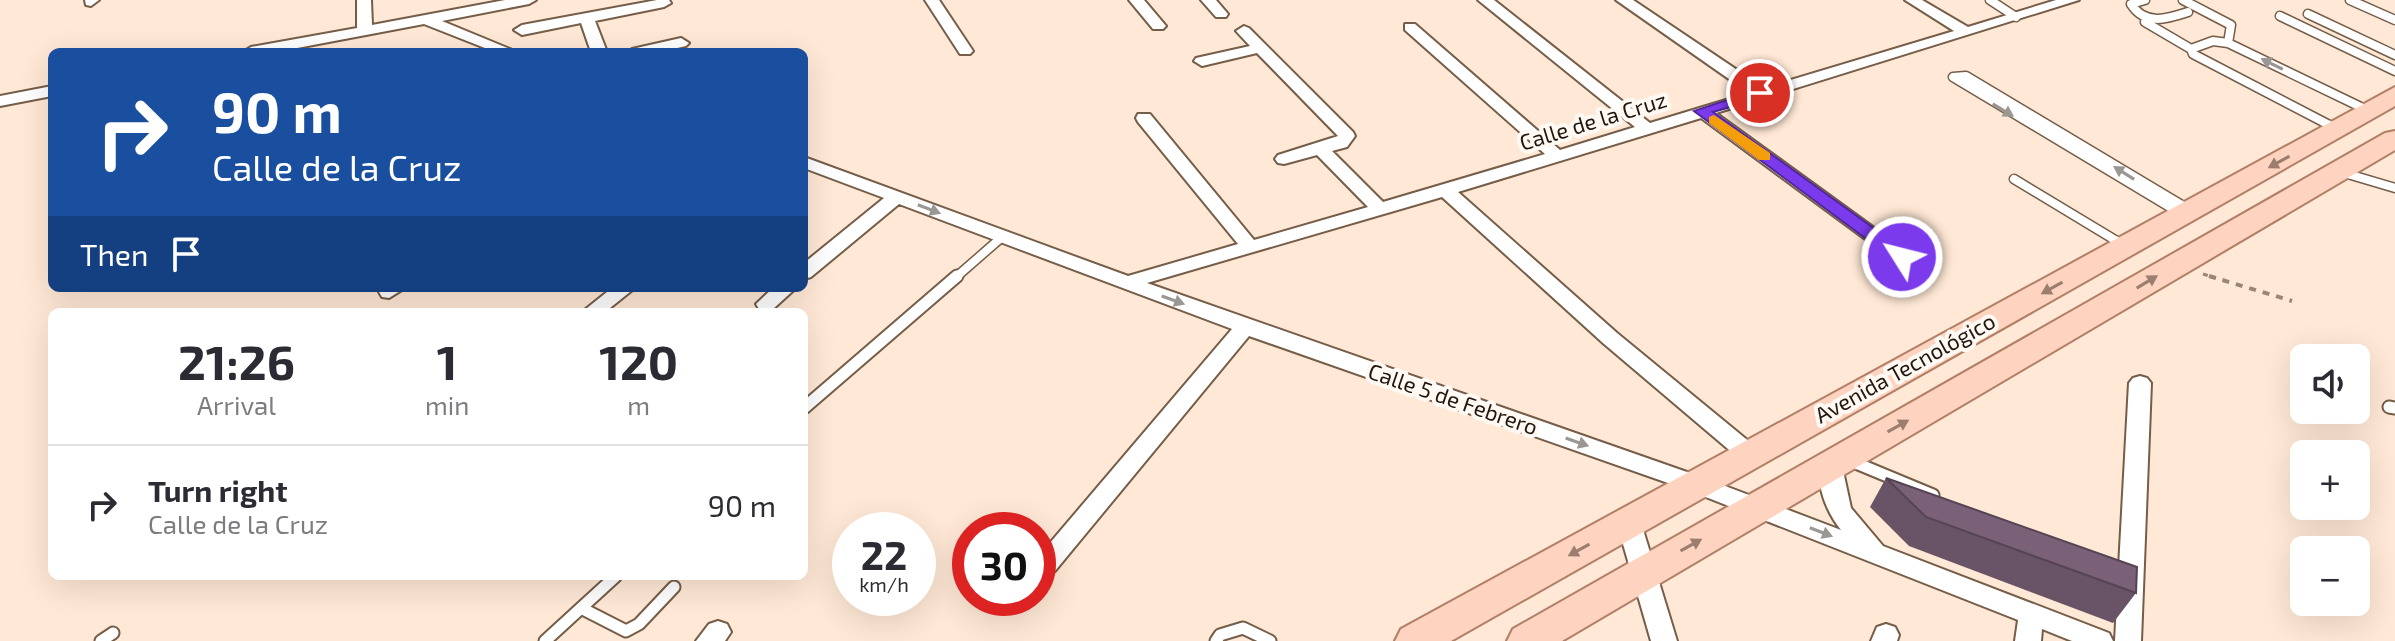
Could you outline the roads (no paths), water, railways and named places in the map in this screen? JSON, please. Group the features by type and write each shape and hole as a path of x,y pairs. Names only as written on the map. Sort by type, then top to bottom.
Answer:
{"main road":[{"name":"Avenida Tecnológico","path":"1415,641 2395,95"},
{"name":"Avenida Tecnológico","path":"1527,641 2395,139"}],"street":[{"path":"364,0 365,30"},
{"path":"422,0 424,19"},
{"path":"272,48 529,0"},
{"path":"932,0 965,51"},
{"path":"1136,0 1158,26"},
{"path":"1208,0 1221,14"},
{"path":"1485,0 1646,128"},
{"path":"1623,0 1760,93"},
{"path":"1912,0 1966,32"},
{"name":"Calle de la Cruz","path":"1126,283 2072,0"},
{"path":"522,30 664,3"},
{"path":"586,18 597,48"},
{"path":"424,19 499,48"},
{"path":"1410,27 1556,155"},
{"path":"1244,31 1346,133 1344,141 1284,159"},
{"path":"657,48 681,43"},
{"path":"1202,61 1261,48"},
{"path":"0,101 48,92"},
{"path":"1702,111 1902,257"},
{"path":"1144,118 1251,248"},
{"path":"1320,149 1379,208"},
{"name":"Calle 5 de Febrero","path":"808,164 1245,327 1696,484 2100,641"},
{"path":"1445,190 1610,338 1749,454"},
{"path":"808,270 896,197"},
{"path":"598,308 620,292"},
{"path":"766,304 781,292"},
{"path":"1056,552 1245,327"},
{"path":"2128,641 2125,571 2140,383"},
{"path":"1837,460 1832,486 1843,517 1883,556"},
{"path":"1629,523 1664,641"},
{"path":"2028,641 2031,614"}],"lane":[{"path":"1990,0 2016,17"},
{"path":"2145,0 2131,4 2134,11 2149,20 2165,20 2188,12"},
{"path":"2183,0 2231,25 2228,43"},
{"path":"2350,0 2395,20"},
{"path":"2308,14 2395,55"},
{"path":"2280,16 2395,71"},
{"path":"2149,20 2145,22 2191,49 2193,54 2337,129"},
{"path":"2191,49 2213,41 2228,43 2367,110"},
{"path":"1962,75 1971,79 2188,213 1953,77 1962,75"},
{"path":"2339,171 2395,188"},
{"path":"2014,179 2127,247"},
{"path":"808,405 1002,237"},
{"path":"1837,460 1950,502"},
{"path":"545,641 612,580"},
{"path":"581,608 626,631 639,624 674,587"},
{"path":"1216,641 1220,635 1243,628 1270,641"}]}
